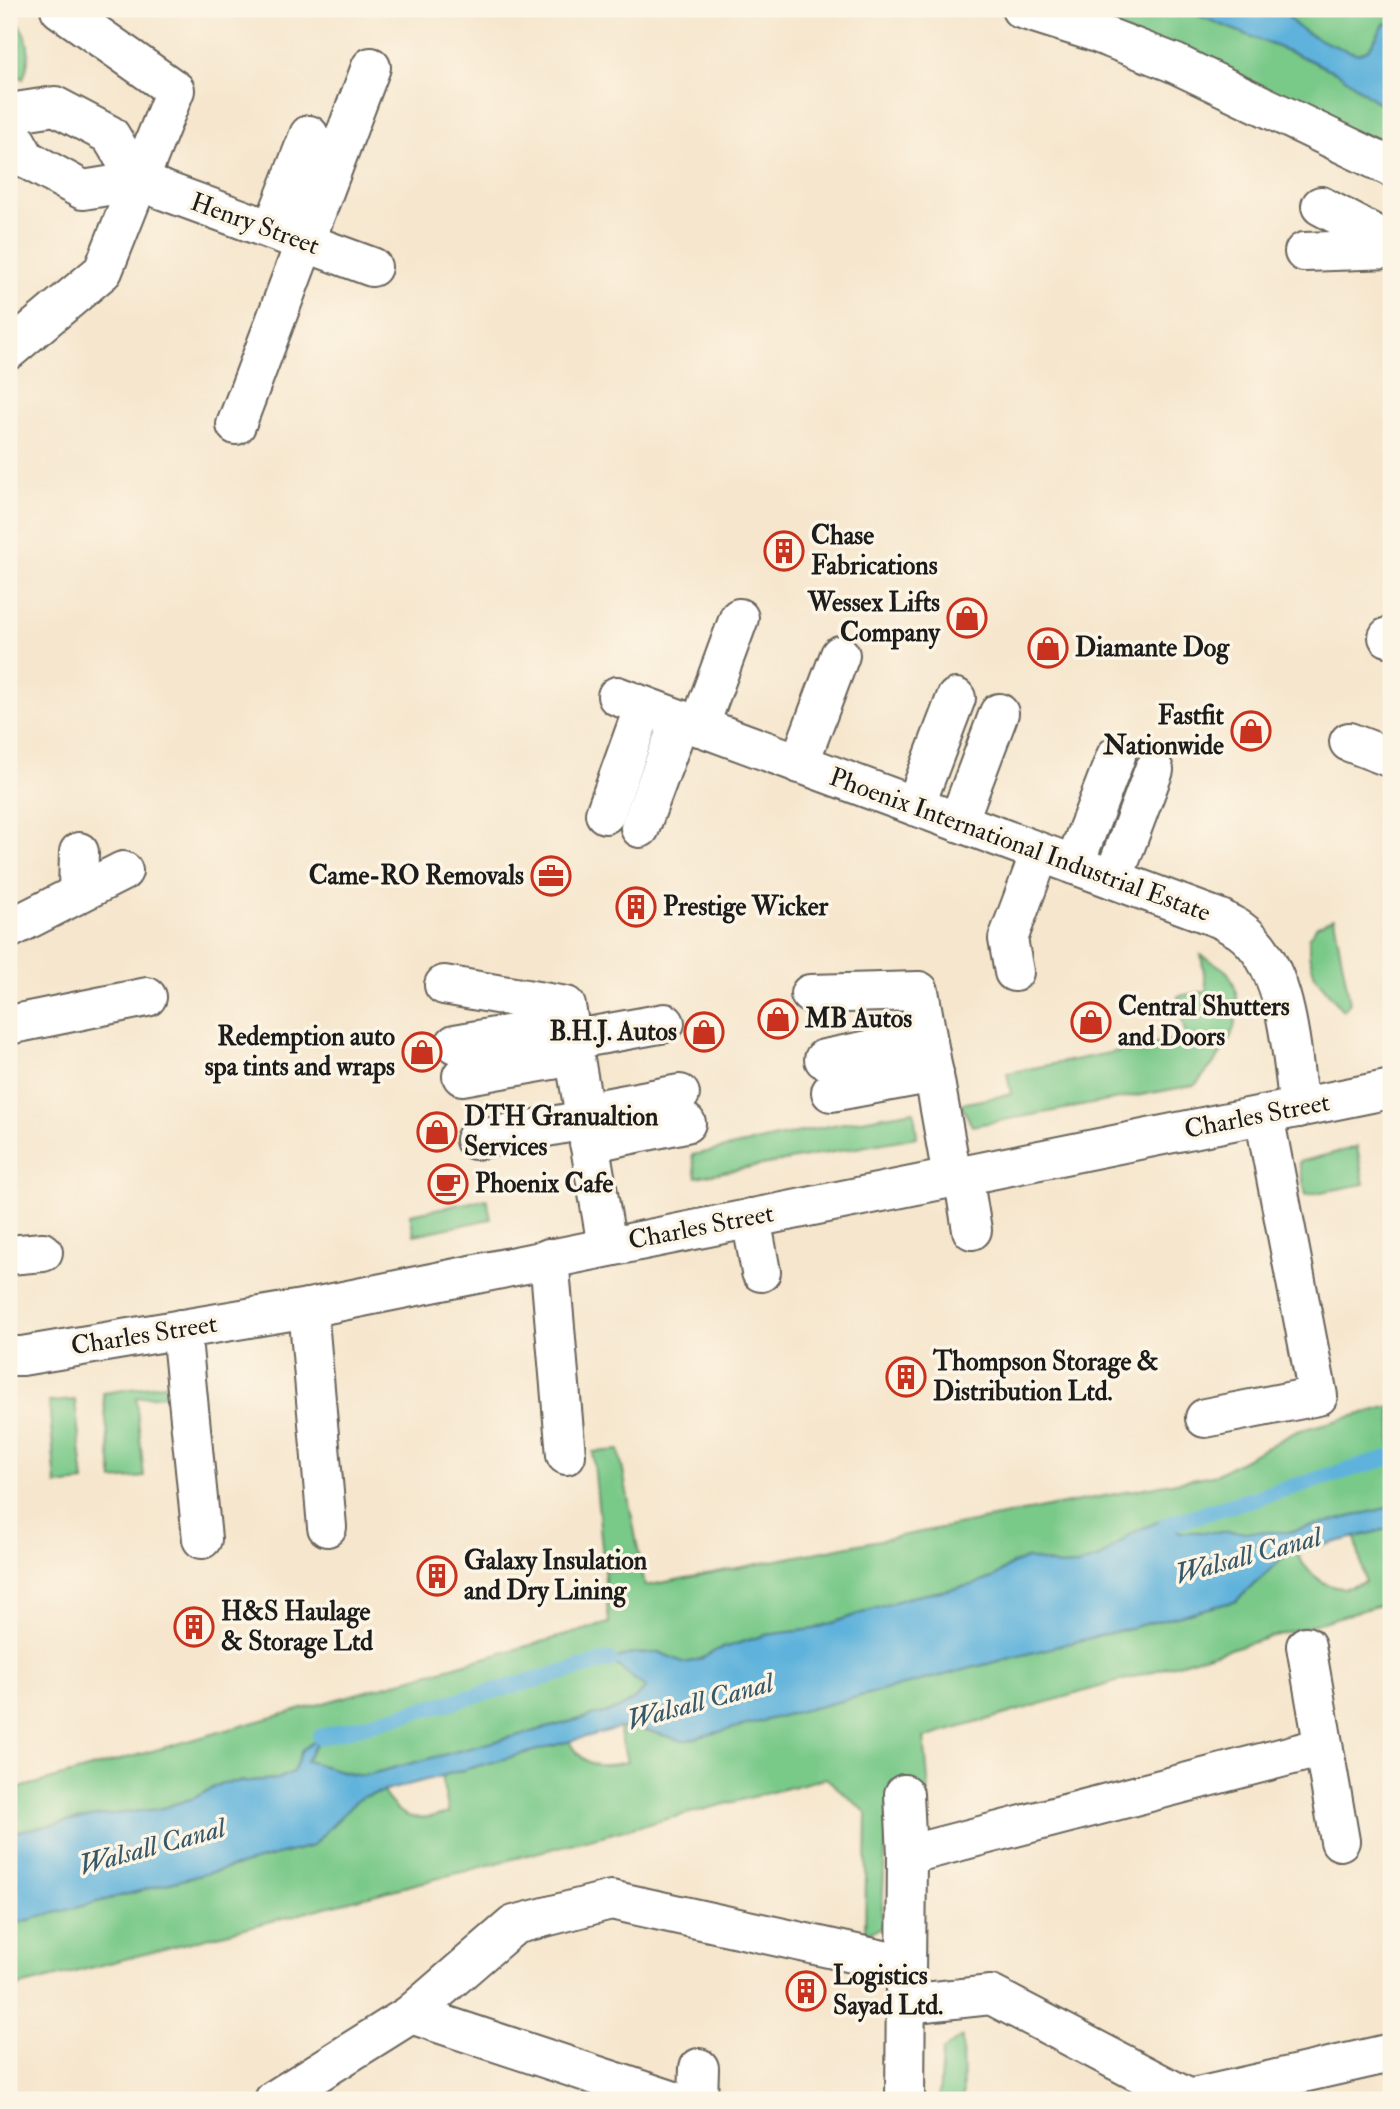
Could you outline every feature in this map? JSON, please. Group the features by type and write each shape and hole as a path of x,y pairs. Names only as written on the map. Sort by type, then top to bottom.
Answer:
{"street":[{"path":"9,350 103,271 175,90 60,9"},
{"path":"1021,9 1094,32 1174,64 1391,167"},
{"path":"288,236 371,67"},
{"path":"9,113 55,106 110,135 138,181"},
{"path":"9,128 26,159 83,190 138,181"},
{"path":"236,425 288,236 309,135"},
{"path":"1342,145 1391,178"},
{"name":"Henry Street","path":"138,181 372,267"},
{"path":"1321,206 1391,243"},
{"path":"1304,252 1391,249"},
{"path":"640,828 739,618"},
{"path":"799,764 839,655"},
{"path":"915,806 956,698"},
{"name":"Phoenix International Industrial Estate","path":"605,814 631,701 1221,919 1241,931 1272,970 1283,998 1281,1111 1318,1396 1205,1418"},
{"path":"958,822 999,713"},
{"path":"1349,743 1391,758"},
{"path":"1014,972 1008,939 1116,756"},
{"path":"1113,879 1154,770"},
{"path":"78,893 79,852"},
{"path":"9,929 123,871"},
{"path":"444,985 566,1006 607,1246"},
{"path":"810,994 919,991 930,1055 972,1230"},
{"path":"9,1025 147,998"},
{"path":"459,1060 664,1023"},
{"path":"827,1076 930,1055"},
{"name":"Charles Street","path":"13,1345 181,1329 308,1308 1391,1089"},
{"path":"475,1140 683,1109"},
{"path":"751,1217 761,1272"},
{"path":"549,1258 566,1455"},
{"path":"308,1308 327,1527"},
{"path":"181,1329 202,1539"},
{"path":"1306,1646 1340,1841"},
{"path":"907,1854 1323,1747"},
{"path":"904,1794 907,1854 905,2100"},
{"path":"274,2100 411,2014 514,1925 611,1900 906,1965"},
{"path":"906,2004 991,1995 1187,2100 1391,2053"},
{"path":"411,2014 671,2100"}],"green space":[{"path":"1075,9 1189,9 1202,17 1303,57 1340,74 1391,113 1391,149"},
{"path":"1278,9 1391,9 1391,25 1385,23 1369,49 1359,54 1312,36"},
{"path":"9,15 21,28 28,44 28,61 23,79 9,71"},
{"path":"1334,918 1350,1003 1343,1011 1315,976 1309,955 1309,937 1317,926"},
{"path":"1201,955 1230,976 1236,992 1237,1012 1226,1046 1195,1085 972,1126 961,1104 1011,1094 1007,1073 1186,1038 1178,996 1207,991"},
{"path":"914,1111 917,1137 696,1177 692,1155"},
{"path":"1357,1147 1364,1184 1306,1195 1299,1162"},
{"path":"487,1199 491,1219 414,1235 410,1214"},
{"path":"170,1383 173,1394 136,1398 144,1477 113,1480 103,1393"},
{"path":"75,1400 84,1482 56,1485 49,1402"},
{"path":"1391,1406 1391,1507 1288,1532 1180,1532 1160,1521 1134,1532 1100,1558 1077,1565 1059,1566 1028,1558 1014,1563 992,1578 972,1585 907,1598 814,1629 765,1635 685,1663 661,1653 611,1659 646,1688 619,1709 363,1776 306,1761 319,1739 302,1750 293,1772 278,1779 222,1783 194,1798 159,1809 96,1816 9,1833 9,1791 609,1623 593,1452 619,1450 645,1586 1217,1474 1297,1431"},
{"path":"1391,1528 1391,1602 924,1738 929,1790 888,1796 881,1928 865,1934 867,1813 826,1778 9,1989 9,1925 312,1846 363,1797 383,1792 397,1809 411,1817 449,1813 441,1776 570,1741 581,1757 594,1764 627,1762 619,1728 636,1727 683,1741 1236,1601 1286,1555 1297,1552 1309,1571 1322,1581 1336,1587 1351,1587 1365,1582 1355,1537"},
{"path":"962,2037 963,2100 939,2100 942,2051"}],"water":[{"path":"1189,9 1278,9 1312,36 1359,54 1369,49 1385,23 1391,25 1391,113 1340,74 1202,17"},
{"name":"Walsall Canal","path":"1391,1507 1391,1528 1286,1555 1236,1601 683,1741 636,1727 619,1728 363,1797 312,1846 9,1925 9,1833 96,1816 159,1809 194,1798 222,1783 278,1779 293,1772 302,1750 320,1737 306,1761 363,1776 619,1709 646,1688 610,1660 634,1653 661,1653 685,1663 765,1635 814,1629 907,1598 972,1585 992,1578 1014,1563 1028,1558 1059,1566 1077,1565 1100,1558 1134,1532 1160,1521 1180,1532 1288,1532"}],"waterway":[{"path":"1166,1525 1391,1457"},
{"path":"320,1737 610,1660"}],"place":[{"name":"Chase Fabrications","path":"784,551"},
{"name":"Wessex Lifts Company","path":"967,618"},
{"name":"Diamante Dog","path":"1048,648"},
{"name":"Fastfit Nationwide","path":"1251,731"},
{"name":"Came-RO Removals","path":"551,876"},
{"name":"Prestige Wicker","path":"636,907"},
{"name":"MB Autos","path":"778,1019"},
{"name":"Central Shutters and Doors","path":"1091,1022"},
{"name":"B.H.J. Autos","path":"704,1032"},
{"name":"Redemption auto spa tints and wraps","path":"422,1052"},
{"name":"DTH Granualtion Services","path":"437,1132"},
{"name":"Phoenix Cafe","path":"448,1184"},
{"name":"Thompson Storage & Distribution Ltd.","path":"906,1377"},
{"name":"Galaxy Insulation and Dry Lining","path":"437,1576"},
{"name":"H&S Haulage & Storage Ltd","path":"194,1627"},
{"name":"Logistics Sayad Ltd.","path":"806,1991"}]}
